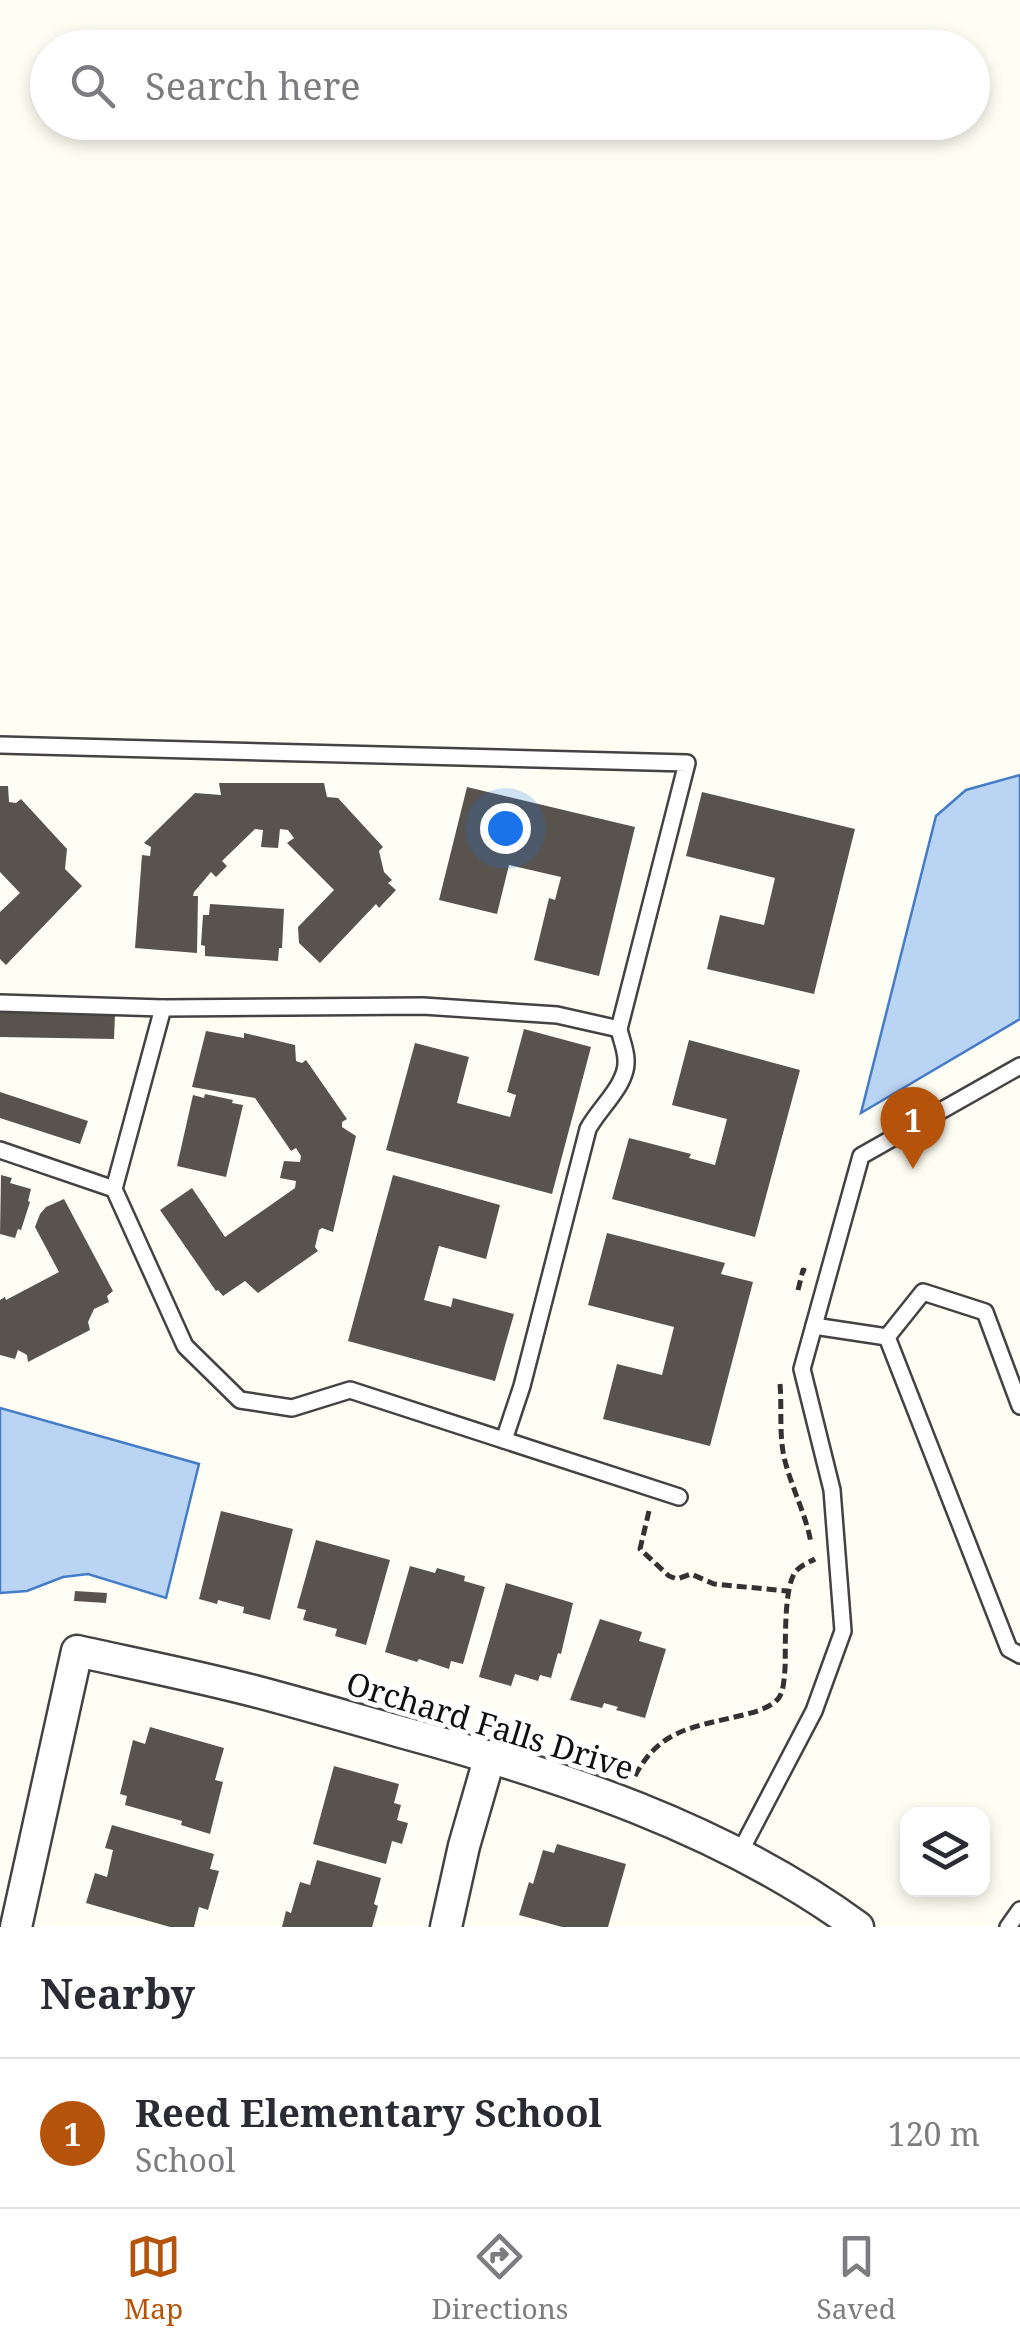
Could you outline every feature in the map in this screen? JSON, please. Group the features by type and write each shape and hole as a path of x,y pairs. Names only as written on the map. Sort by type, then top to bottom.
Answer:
{"street":[{"name":"Orchard Falls Drive","path":"16,1927 77,1651 251,1690 490,1756 646,1811 739,1854 819,1898 858,1927"},
{"path":"446,1927 490,1756"}],"lane":[{"path":"0,745 687,764 620,1029 627,1066 623,1079 588,1129 522,1386 504,1440"},
{"path":"0,1003 163,1008 423,1006 557,1015 620,1029"},
{"path":"163,1008 114,1189 185,1346 240,1400 292,1408 350,1390 679,1498"},
{"path":"739,1854 814,1711 844,1631 832,1490 802,1370 860,1156 1020,1066"},
{"path":"0,1150 114,1189"},
{"path":"887,1337 923,1292 984,1312 1020,1406"},
{"path":"814,1326 887,1337"},
{"path":"887,1337 1009,1649 1020,1655"},
{"path":"1008,1927 1020,1910"}],"path":[{"path":"632,1784 647,1754 664,1740 680,1731 762,1709 778,1698 783,1688 787,1591 796,1570 815,1560 784,1458 780,1389"},
{"path":"657,1490 640,1549 669,1576 677,1579 692,1574 714,1584 787,1591"}],"water":[{"path":"1020,775 1020,1019 861,1113 936,816 966,790"},
{"path":"0,1408 199,1464 166,1598 88,1574 63,1577 27,1591 0,1593"}],"building":[{"path":"219,783 324,783 327,797 338,798 383,847 379,851 384,872 396,890 379,908 376,904 320,963 299,943 298,927 334,890 287,843 294,838 288,830 280,829 278,848 261,847 263,830 255,829 222,861 227,866 216,877 211,872 194,892 193,896 198,896 197,953 135,948 142,855 150,856 151,847 144,843 195,793 221,795"},
{"path":"0,786 8,786 9,802 21,799 67,849 65,869 82,886 6,965 0,959 0,912 20,893 0,872"},
{"path":"467,787 635,827 599,976 534,960 549,898 555,900 561,877 509,865 497,914 439,900"},
{"path":"702,792 855,829 814,994 707,969 720,915 764,925 775,878 686,856"},
{"path":"210,904 284,909 278,961 205,956 205,946 201,945 203,915 209,915"},
{"path":"0,1012 115,1014 114,1039 0,1037"},
{"path":"524,1029 591,1047 552,1194 386,1150 415,1043 469,1057 457,1103 510,1117 516,1095 507,1092"},
{"path":"206,1031 244,1038 244,1033 295,1045 296,1061 306,1060 347,1119 342,1127 356,1136 333,1232 319,1230 315,1247 318,1251 258,1293 245,1281 223,1296 216,1291 160,1210 192,1188 225,1237 295,1188 296,1181 280,1178 284,1161 300,1162 301,1156 296,1148 291,1151 255,1098 192,1087"},
{"path":"689,1040 800,1070 755,1237 612,1199 629,1138 691,1154 689,1158 715,1165 727,1119 672,1105"},
{"path":"0,1092 88,1121 80,1144 0,1118"},
{"path":"205,1094 243,1105 226,1177 177,1166 193,1095 204,1098"},
{"path":"1,1175 12,1178 10,1183 31,1189 21,1230 15,1238 0,1234"},
{"path":"393,1175 500,1205 486,1259 439,1246 424,1300 451,1307 453,1298 514,1314 495,1381 348,1341"},
{"path":"64,1199 113,1291 107,1296 109,1302 94,1309 88,1322 90,1330 28,1362 27,1355 18,1350 15,1359 0,1355 0,1300 59,1272 35,1227 46,1207"},
{"path":"607,1233 725,1263 721,1274 753,1282 710,1446 603,1419 617,1364 662,1375 674,1327 588,1305"},
{"path":"221,1511 293,1529 270,1620 243,1613 244,1607 199,1599"},
{"path":"316,1540 390,1560 366,1645 335,1636 337,1629 303,1620 306,1610 297,1608"},
{"path":"410,1566 435,1573 437,1568 485,1587 463,1664 451,1661 449,1669 385,1652"},
{"path":"506,1583 573,1603 551,1678 540,1675 538,1681 515,1674 511,1686 479,1677"},
{"path":"75,1591 107,1593 106,1603 74,1601"},
{"path":"600,1619 642,1632 639,1641 666,1649 645,1718 604,1703 602,1708 570,1700"},
{"path":"150,1727 224,1748 215,1780 223,1782 210,1834 181,1825 182,1821 125,1805 127,1796 120,1794 133,1740 145,1744"},
{"path":"334,1766 399,1784 394,1803 401,1805 397,1820 408,1823 402,1844 392,1841 386,1864 313,1844"},
{"path":"112,1825 214,1854 210,1869 219,1871 208,1910 199,1907 194,1927 170,1927 86,1903 95,1873 107,1877 113,1850 105,1848"},
{"path":"557,1844 626,1864 608,1927 562,1927 519,1915 543,1850 554,1853"},
{"path":"317,1860 381,1878 372,1927 282,1927 286,1911 291,1913 300,1882 310,1885"}],"place":[{"name":"Reed Elementary School","path":"913,1169"}]}
